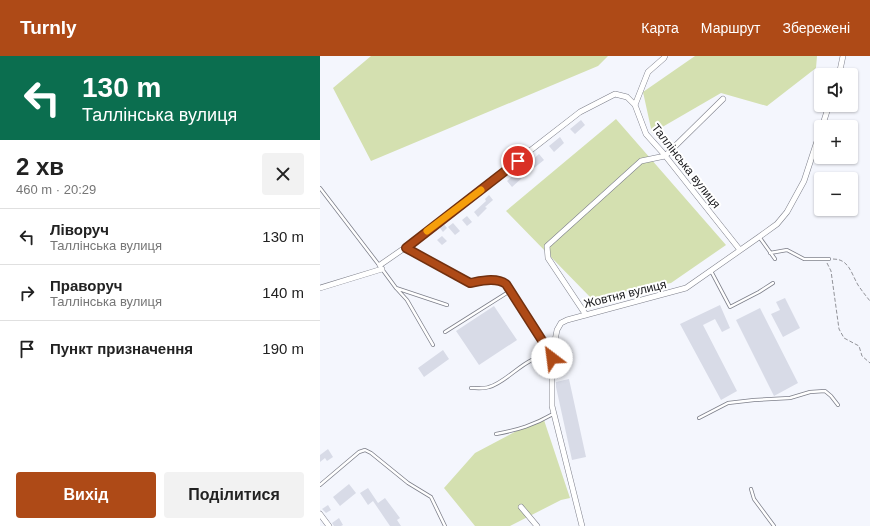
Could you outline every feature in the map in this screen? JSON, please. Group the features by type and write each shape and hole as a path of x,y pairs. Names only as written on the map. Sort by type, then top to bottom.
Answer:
{"street":[{"path":"320,288 381,267 580,112 614,94 627,98 635,105 648,72 665,56"},
{"path":"840,68 843,56"},
{"path":"586,315 548,258 547,246 642,161 665,156 723,99"},
{"name":"Таллінська вулиця","path":"635,105 646,134 740,250"},
{"name":"Жовтня вулиця","path":"582,526 554,414 551,395 552,357 556,330 561,323 567,320 686,288 777,224 788,212 804,181 814,150"},
{"path":"406,248 470,283 485,280 502,281 506,284 552,357"},
{"path":"521,507 537,526"},
{"path":"320,514 329,526"}],"lane":[{"path":"320,188 396,288 407,300 433,345"},
{"path":"759,237 775,259"},
{"path":"770,253 787,250 804,259 829,260"},
{"path":"710,271 730,307 773,283"},
{"path":"396,288 447,305"},
{"path":"445,332 510,291"},
{"path":"471,388 489,388 501,382 534,359 546,356 552,357"},
{"path":"699,418 728,403 790,398 810,392 825,392 838,406"},
{"path":"496,434 518,430 542,421 554,414"},
{"path":"320,485 359,452 365,450 372,453 408,483 432,497 446,526"},
{"path":"751,489 754,499 774,526"}],"path":[{"path":"829,260 838,259 847,264 870,301"},
{"path":"821,260 828,264 831,271 839,329 844,338 859,346 862,356 870,363"}],"green space":[{"path":"371,56 608,56 598,66 371,161 333,88"},
{"path":"695,56 817,56 816,68 814,68 814,70 767,106 721,93 652,133 643,92"},
{"path":"616,119 726,245 671,283 591,298 506,211"},
{"path":"543,417 570,498 561,500 510,526 475,526 444,488 475,453"}],"building":[{"path":"581,120 585,125 575,134 570,129"},
{"path":"560,137 564,143 554,152 549,146"},
{"path":"539,154 544,160 534,168 529,163"},
{"path":"517,172 522,178 512,187 507,181"},
{"path":"489,195 493,200 485,207 487,208 478,217 474,212 486,201 485,199"},
{"path":"467,216 472,222 467,226 462,220"},
{"path":"443,223 447,228 443,232 439,227"},
{"path":"453,223 460,231 455,235 448,227"},
{"path":"442,236 447,241 442,245 437,240"},
{"path":"785,298 800,328 783,337 771,314 780,310 776,302"},
{"path":"720,305 730,328 722,332 715,319 703,325 737,391 721,400 680,324"},
{"path":"494,306 517,340 479,365 456,331"},
{"path":"760,308 798,383 774,396 736,320"},
{"path":"443,350 449,359 424,377 418,368"},
{"path":"569,379 586,457 572,460 556,387 556,382"},
{"path":"328,449 333,457 327,461 325,458 320,462 320,455"},
{"path":"349,484 356,493 340,506 333,497"},
{"path":"368,488 378,503 385,498 400,518 397,520 401,526 390,526 373,501 368,505 360,493"},
{"path":"328,505 331,510 326,513 322,509"},
{"path":"339,518 343,525 334,526 332,523"}],"slow traffic":[{"path":"427,231 481,190"}],"route":[{"path":"518,161 406,248 470,283 485,280 502,281 506,284 552,358"}]}
